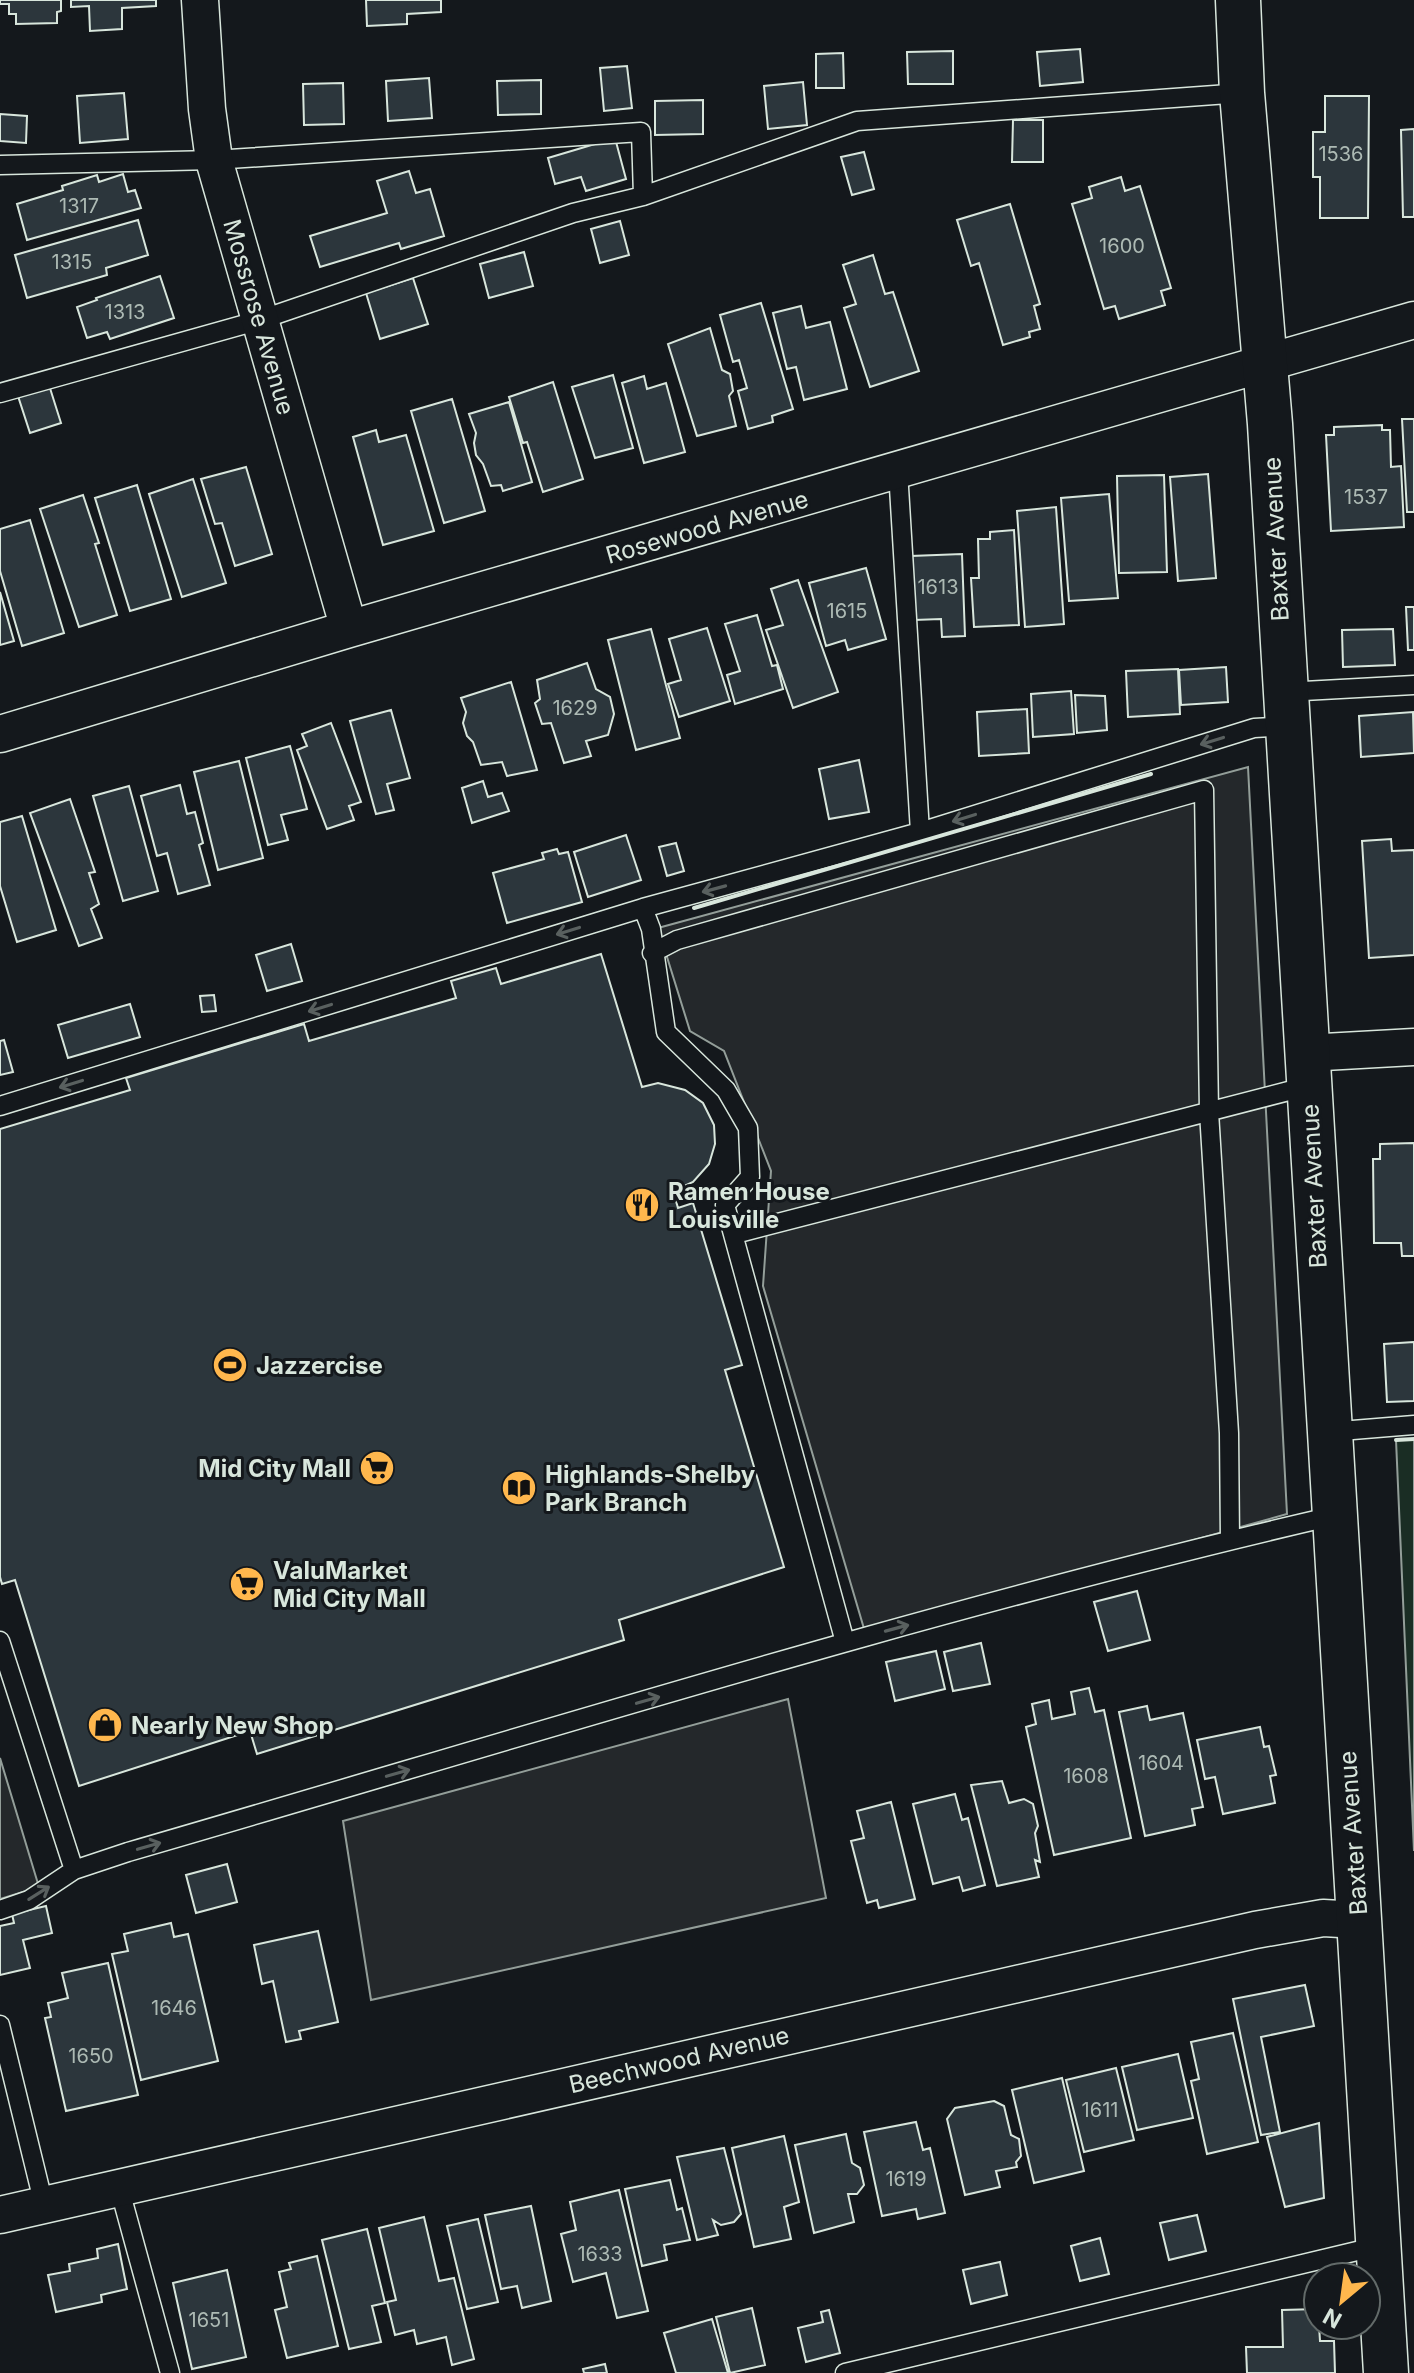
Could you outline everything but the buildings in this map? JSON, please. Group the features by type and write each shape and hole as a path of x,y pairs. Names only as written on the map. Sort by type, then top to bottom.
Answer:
{"main road":[{"name":"Baxter Avenue","path":"1238,0 1242,93 1270,424 1386,2373"}],"street":[{"name":"Mossrose Avenue","path":"200,0 207,109 214,160 349,629"},
{"name":"Rosewood Avenue","path":"0,734 349,629 1414,320"},
{"path":"1307,1070 1414,1047"},
{"name":"Beechwood Avenue","path":"0,2215 1255,1930 1323,1918 1359,1920"}],"lane":[{"path":"0,393 260,320 573,213 643,196 857,121 1242,93"},
{"path":"0,165 214,160 641,132 643,196"},
{"path":"898,471 920,832"},
{"path":"0,1106 643,908 920,832 1254,728 1287,709 1414,685"},
{"path":"652,953 677,940 1204,790 1209,1112 1229,1433 1230,1540"},
{"path":"643,908 651,929 652,953 666,1032 726,1090 748,1128 750,1177 725,1205 845,1642"},
{"path":"735,1234 1209,1112 1307,1070"},
{"path":"1328,1432 1414,1425"},
{"path":"0,1910 29,1900 74,1870 128,1852 845,1642 1230,1540 1333,1516"},
{"path":"0,1641 74,1870"},
{"path":"0,2025 44,2205"},
{"path":"119,2187 170,2373"},
{"path":"845,2373 1378,2246"}],"green space":[{"path":"1414,1439 1414,1851 1396,1440"}],"shaded area":[{"path":"1248,767 1287,1514 865,1632 763,1286 771,1171 724,1051 690,1031 658,928"},
{"path":"788,1699 826,1898 371,2000 343,1821"},
{"path":"0,1758 39,1887 0,1899"}],"wall":[{"path":"694,908 1151,774"},
{"path":"1396,1440 1414,1439"}],"place":[{"name":"Ramen House Louisville","path":"642,1205"},
{"name":"Jazzercise","path":"230,1365"},
{"name":"Mid City Mall","path":"377,1468"},
{"name":"Highlands-Shelby Park Branch","path":"519,1488"},
{"name":"ValuMarket Mid City Mall","path":"247,1584"},
{"name":"Nearly New Shop","path":"105,1725"}]}
